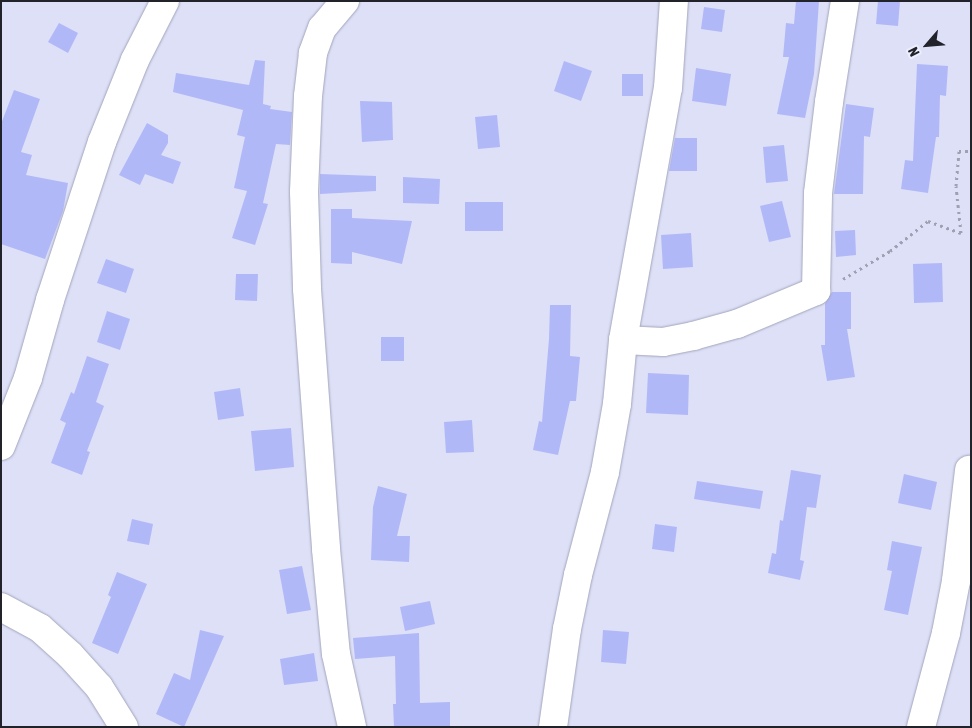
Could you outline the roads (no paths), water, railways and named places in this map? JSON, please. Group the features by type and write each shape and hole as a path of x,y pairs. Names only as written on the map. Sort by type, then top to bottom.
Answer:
{"street":[{"path":"1,446 28,378 50,300 102,142 135,60 165,1"},
{"path":"553,727 567,629 578,575 605,472 617,404 623,340 668,88 674,1"},
{"path":"623,340 663,342 693,336 736,324 816,291 818,194 828,102 845,1"},
{"path":"338,3 322,28 313,53 308,96 304,192 307,298 326,549 336,654 352,727"},
{"path":"921,727 946,633 954,589 969,470"},
{"path":"1,607 40,628 70,655 99,687 124,727"}]}
